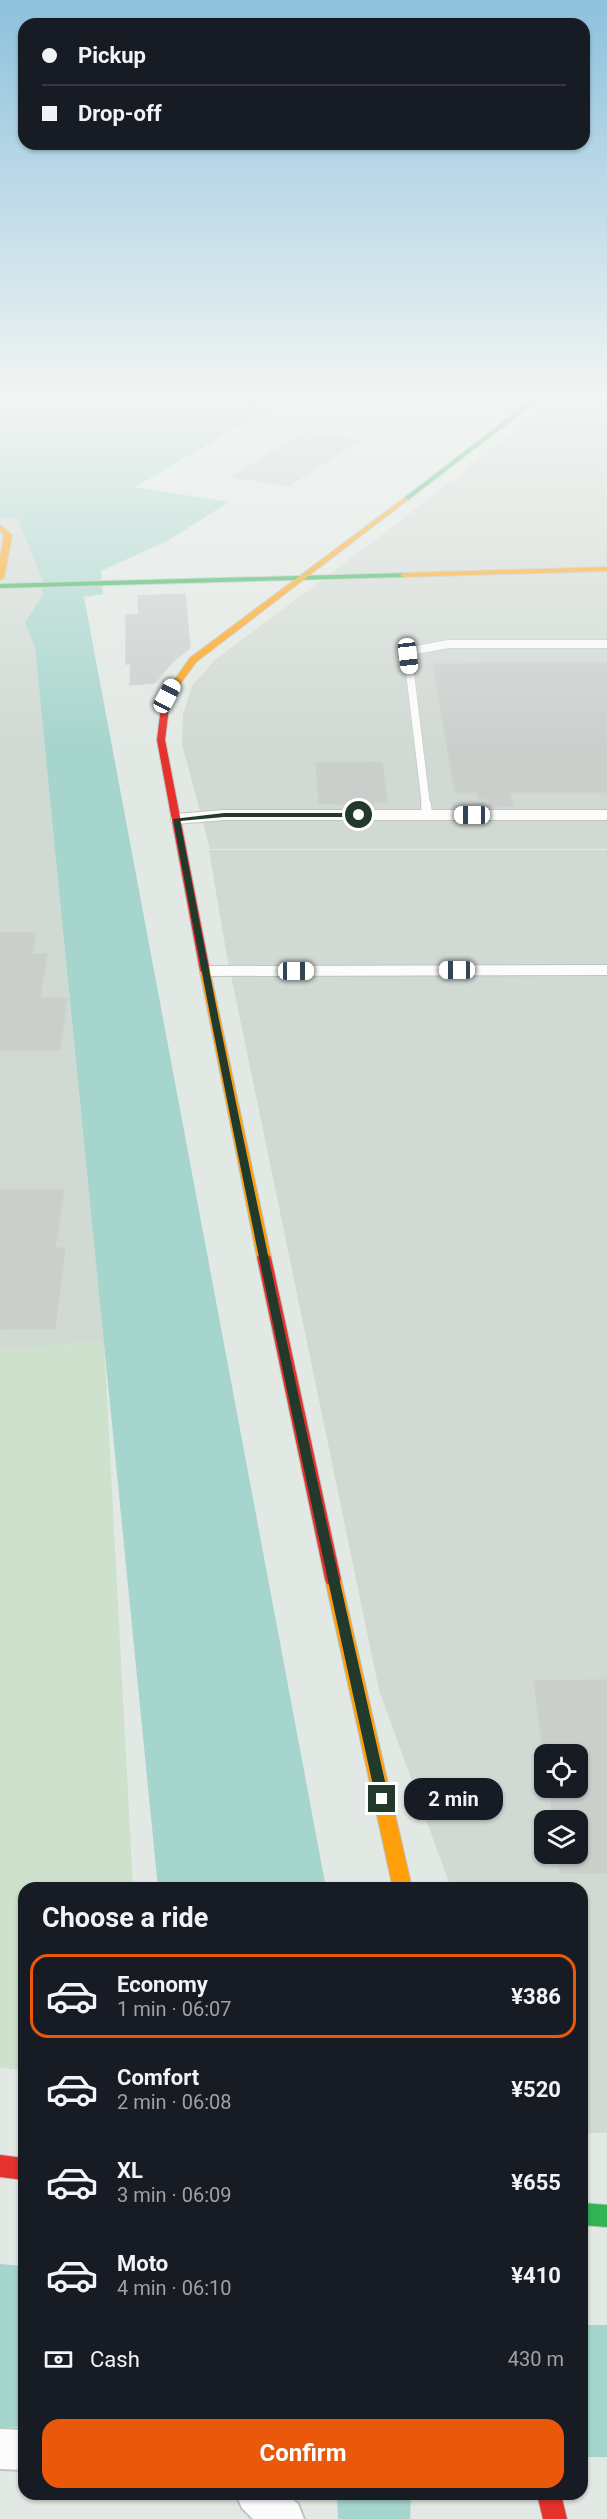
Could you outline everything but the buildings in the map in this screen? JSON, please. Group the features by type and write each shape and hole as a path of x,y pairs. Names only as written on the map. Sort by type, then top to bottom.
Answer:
{"street":[{"path":"383,516 193,660 177,677 167,696 161,718 161,740 205,971 297,1418 401,1882"},
{"path":"0,527 8,535 0,578"},
{"path":"0,586 607,570"},
{"path":"0,2166 18,2168"},
{"path":"588,2214 607,2216"},
{"path":"0,2449 18,2450"},
{"path":"262,2500 283,2519"},
{"path":"550,2500 555,2519"}],"lane":[{"path":"427,814 408,656 411,651 431,645 448,644 607,644"},
{"path":"176,819 224,815 607,815"},
{"path":"205,971 607,970"}],"shaded area":[{"path":"407,516 607,516 607,849 210,849 182,744 183,714 192,686 215,660"},
{"path":"17,517 42,579 42,596 25,622 35,648 104,1341 0,1350 0,518"},
{"path":"209,850 607,850 607,2133 588,2133 588,1882 449,1882 379,1690 226,951"}],"green space":[{"path":"104,1341 133,1882 18,1882 18,2070 0,2068 0,1350"}],"water":[{"path":"0,516 207,516 167,541 101,571 103,594 84,597 325,1882 157,1882 35,648 25,622 42,596 42,579 17,518 0,518"},
{"path":"0,2264 18,2266 18,2427 0,2427"},
{"path":"588,2325 607,2325 607,2457 588,2457"},
{"path":"337,2500 411,2500 410,2519 338,2519"}],"traffic: fast":[{"path":"0,586 404,575"},
{"path":"588,2214 607,2216"}],"traffic: slow":[{"path":"175,685 193,660 384,516"},
{"path":"0,527 8,535 0,578"},
{"path":"404,575 607,569"},
{"path":"205,971 264,1257"},
{"path":"333,1579 402,1882"}],"traffic: jam":[{"path":"175,685 165,707 161,740 205,971"},
{"path":"264,1257 333,1579"},
{"path":"0,2166 18,2168"},
{"path":"550,2500 555,2519"}],"route":[{"path":"359,815 224,815 176,819 297,1418 382,1799"}]}
